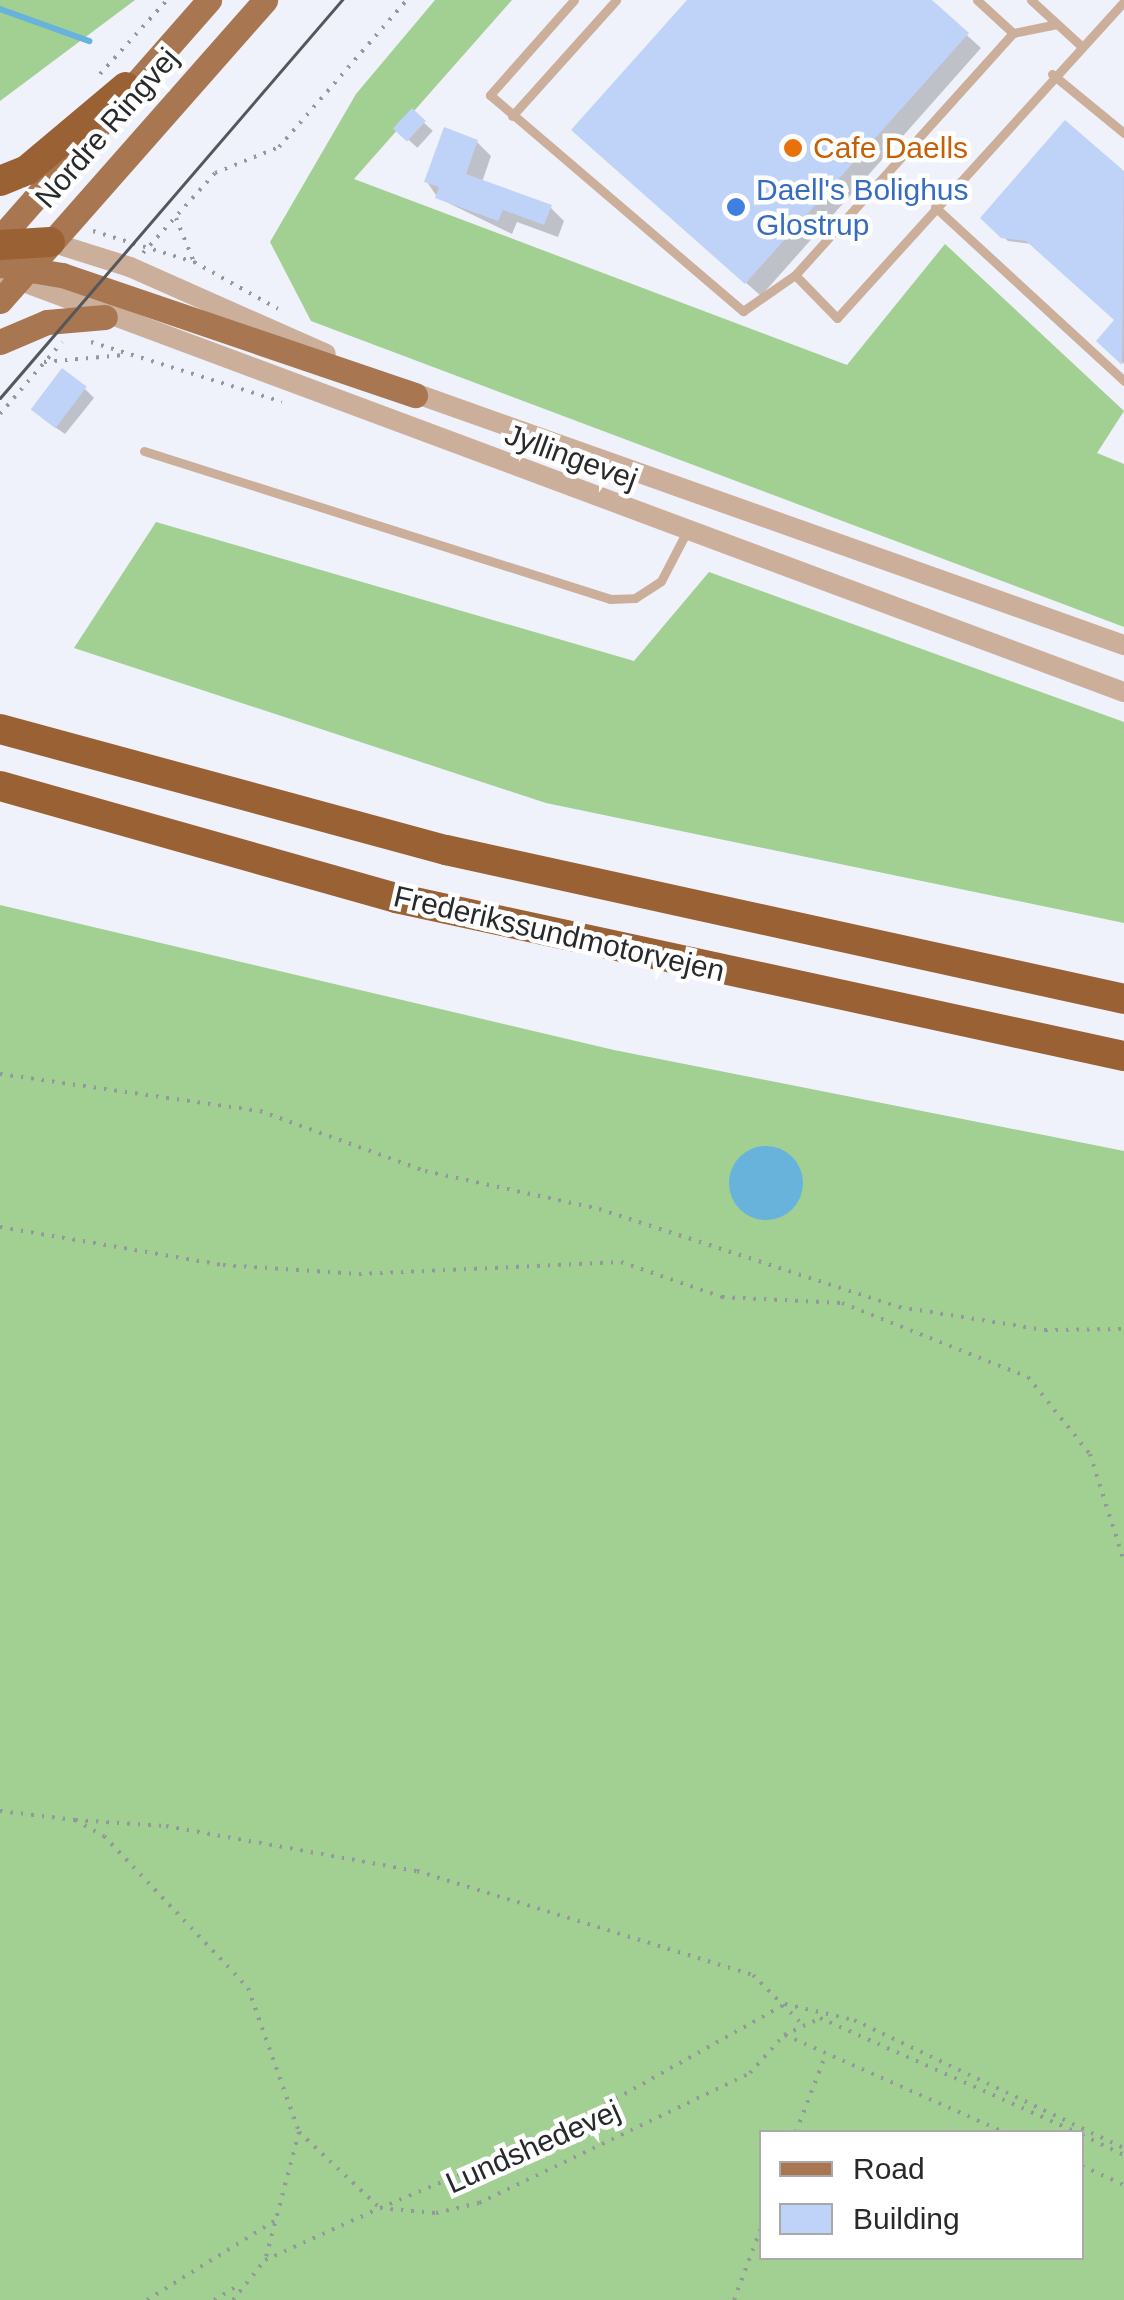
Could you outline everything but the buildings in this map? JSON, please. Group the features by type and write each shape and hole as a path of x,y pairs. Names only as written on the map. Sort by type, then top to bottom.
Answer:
{"highway":[{"path":"0,181 27,170 126,88"},
{"path":"6,252 58,233"},
{"name":"Frederikssundmotorvejen","path":"0,729 446,850 1124,999"},
{"name":"Frederikssundmotorvejen","path":"0,786 396,898 1124,1056"}],"main road":[{"name":"Nordre Ringvej","path":"0,302 6,252 126,88 209,0"},
{"name":"Nordre Ringvej","path":"58,233 265,0"},
{"path":"6,252 415,395"},
{"path":"0,342 47,322 105,317"}],"street":[{"name":"Jyllingevej","path":"58,233 415,395 1124,645"},
{"name":"Jyllingevej","path":"6,252 105,317 1124,692"}],"lane":[{"path":"574,0 490,95 743,311 795,275 1013,34 1057,24"},
{"path":"512,116 616,0"},
{"path":"976,0 1013,34"},
{"path":"1031,0 1079,44"},
{"path":"795,275 837,318 1079,44 1124,2"},
{"path":"1052,74 1124,133"},
{"path":"935,207 1124,381"},
{"path":"144,451 610,599 635,598 661,581 687,532"}],"path":[{"path":"176,218 214,173 279,147 406,0"},
{"path":"58,233 194,262"},
{"path":"44,362 130,355"},
{"path":"0,1074 260,1111 425,1171 599,1209 899,1307 1045,1330 1124,1329"},
{"path":"0,1227 222,1265 360,1274 622,1262 722,1297 842,1303 1028,1377 1090,1454 1124,1561"},
{"path":"0,1810 166,1826 417,1871 754,1974 800,2022 843,2023 1070,2130"},
{"path":"74,1820 142,1872 248,1988 298,2132 380,2208"},
{"path":"214,2300 265,2260 542,2140 785,2004 854,2020 1124,2148"},
{"name":"Lundshedevej","path":"380,2208 436,2214 479,2202 750,2073 800,2022"},
{"path":"784,2035 999,2130"},
{"path":"797,2130 826,2054"},
{"path":"265,2260 298,2132"},
{"path":"1084,2136 1124,2155"},
{"path":"1084,2167 1124,2185"},
{"path":"146,2300 276,2220"},
{"path":"734,2300 759,2233"},
{"path":"233,2300 236,2286"}],"green space":[{"path":"0,0 135,0 0,101"},
{"path":"435,0 512,0 354,179 847,365 945,244 1124,411 1097,453 1124,464 1124,627 311,321 270,242 356,94"},
{"path":"156,522 634,661 709,572 1124,722 1124,923 546,803 74,648"},
{"path":"0,905 614,1050 1124,1151 1124,2300 0,2300"}],"water":[{"path":"766,1146 792,1157 803,1183 792,1209 766,1220 740,1209 729,1183 740,1157"}],"waterway":[{"path":"0,9 89,41"}],"tram line":[{"path":"0,398 342,0"}],"place":[{"name":"Cafe Daells","path":"793,148"},
{"name":"Daell's Bolighus Glostrup","path":"736,207"}]}
